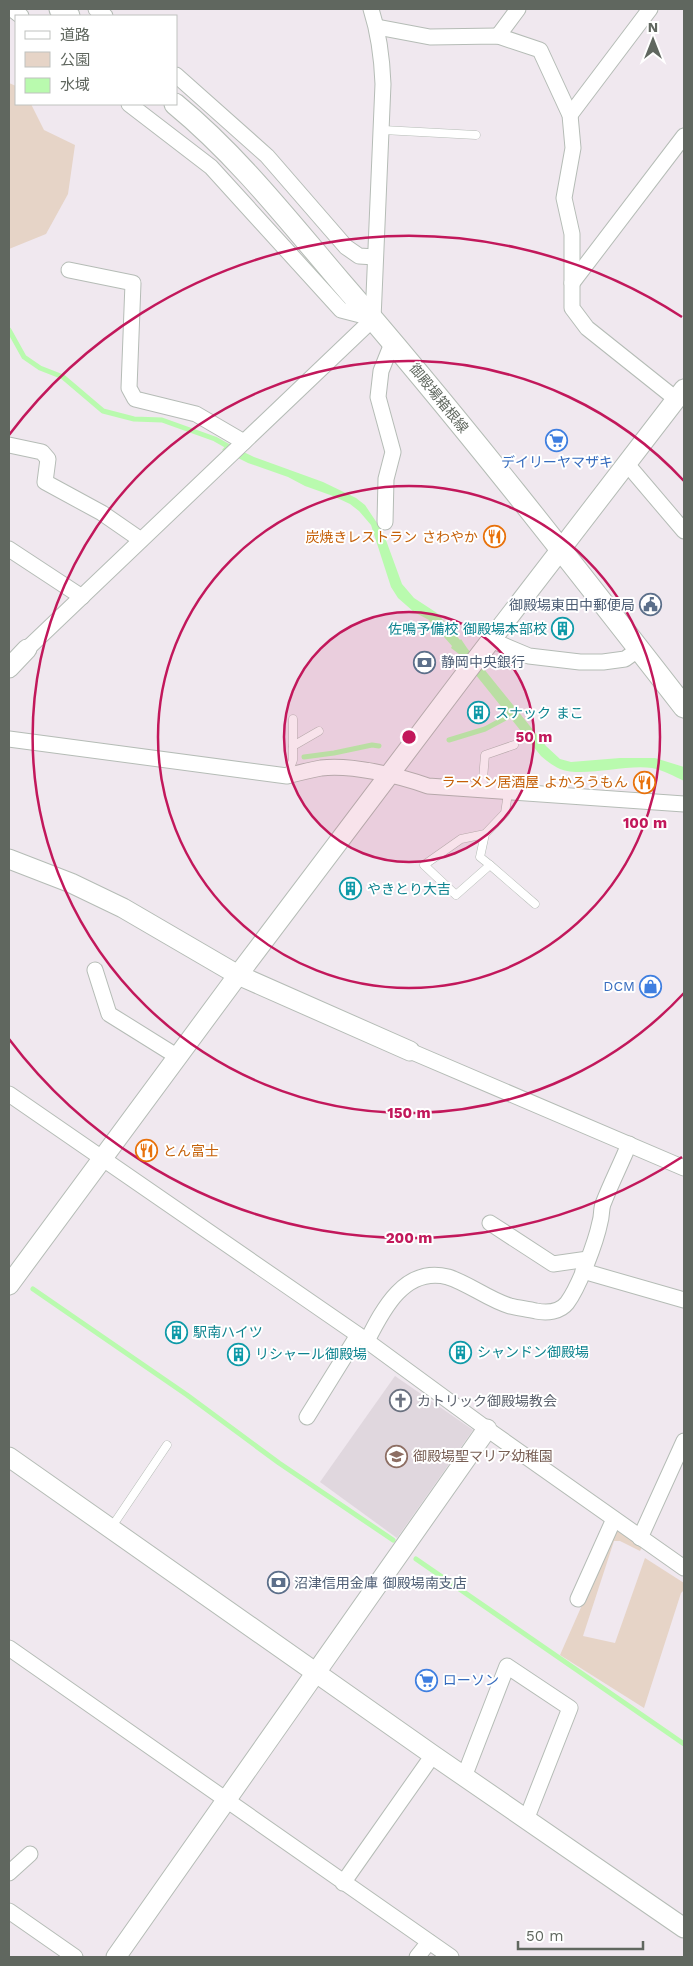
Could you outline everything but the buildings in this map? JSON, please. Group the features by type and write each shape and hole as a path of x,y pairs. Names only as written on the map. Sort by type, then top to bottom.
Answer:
{"main road":[{"name":"御殿場箱根線","path":"176,105 242,167 393,342 562,549 684,707"}],"street":[{"path":"9,668 373,319 383,84 382,58 377,28 371,9"},
{"path":"498,36 518,9"},
{"path":"570,115 650,9"},
{"path":"9,1285 238,975 680,394 588,328 572,308 572,234 564,198 573,148 570,115 540,50 498,36 430,37 377,28"},
{"path":"178,77 267,156 346,248 359,256 375,257"},
{"path":"130,105 211,167 340,310 373,319"},
{"path":"572,283 684,136"},
{"path":"70,270 133,283 129,388 135,399 196,414 244,442"},
{"path":"385,522 386,479 393,452 378,397 381,371 393,342"},
{"path":"9,445 42,452 48,459 45,482 102,513 141,540"},
{"path":"627,464 684,531"},
{"path":"9,549 82,597"},
{"path":"491,640 529,656 580,662 603,662 625,659 639,649"},
{"path":"9,739 287,776 322,768 342,767 410,780 428,786 684,804"},
{"path":"9,859 71,883 124,908 238,975 684,1168"},
{"path":"96,970 109,1014 178,1057"},
{"path":"9,1094 362,1338 684,1568"},
{"path":"307,1417 393,1297 407,1284 420,1276 449,1277 509,1306 543,1312 557,1310 567,1304 586,1265 600,1222 602,1206 630,1144"},
{"path":"490,1223 553,1264 586,1265 684,1300"},
{"path":"116,1957 487,1429"},
{"path":"640,1538 684,1441"},
{"path":"9,1457 433,1756 684,1928"},
{"path":"578,1600 614,1519"},
{"path":"9,1648 225,1801 451,1957"},
{"path":"464,1777 507,1666 570,1708 526,1820"},
{"path":"343,1883 433,1756"},
{"path":"9,1873 30,1854"},
{"path":"9,1911 75,1957"},
{"path":"417,1957 429,1942"}],"lane":[{"path":"382,130 476,135"},
{"path":"287,776 293,760 293,719"},
{"path":"293,746 319,731"},
{"path":"482,791 485,755 514,745"},
{"path":"508,793 505,814 485,834 480,857 535,904"},
{"path":"485,834 461,839 424,865 456,895 490,865"},
{"path":"111,1528 167,1445"}],"shaded area":[{"name":"御殿場聖マリア幼稚園","path":"395,1376 473,1430 397,1538 320,1482"}],"green space":[{"path":"9,83 15,86 15,105 32,105 44,130 75,145 68,194 46,234 9,249"},
{"path":"616,1528 642,1547 640,1551 620,1541 614,1541 583,1636 615,1643 645,1558 684,1583 684,1590 681,1593 644,1708 560,1655"}],"water":[{"path":"227,444 254,457 323,482 356,498 365,505 383,532 402,584 414,598 437,613 461,639 546,746 560,759 571,762 620,758 655,758 684,767 684,781 652,768 641,767 581,772 560,769 550,763 541,756 459,654 451,648 452,646 429,620 414,612 398,598 391,587 371,525 359,511 350,504 333,496 248,463 222,450"}],"waterway":[{"path":"9,330 24,357 40,368 63,377 103,411 134,419 162,420 215,439 231,448"},
{"path":"449,740 485,729 513,714"},
{"path":"304,757 372,745 379,746"},
{"path":"33,1289 187,1395 279,1463 393,1540"},
{"path":"416,1559 684,1744"}],"place":[{"name":"デイリーヤマザキ","path":"557,440"},
{"name":"炭焼きレストラン さわやか","path":"494,537"},
{"name":"御殿場東田中郵便局","path":"651,605"},
{"name":"佐鳴予備校 御殿場本部校","path":"563,629"},
{"name":"静岡中央銀行","path":"425,662"},
{"name":"スナック まこ","path":"479,713"},
{"name":"ラーメン居酒屋 よかろうもん","path":"644,782"},
{"name":"やきとり大吉","path":"351,889"},
{"name":"DCM","path":"651,986"},
{"name":"とん富士","path":"147,1151"},
{"name":"駅南ハイツ","path":"177,1332"},
{"name":"シャンドン御殿場","path":"461,1352"},
{"name":"リシャール御殿場","path":"239,1354"},
{"name":"カトリック御殿場教会","path":"401,1401"},
{"name":"御殿場聖マリア幼稚園","path":"397,1456"},
{"name":"沼津信用金庫 御殿場南支店","path":"278,1583"},
{"name":"ローソン","path":"427,1680"}]}
